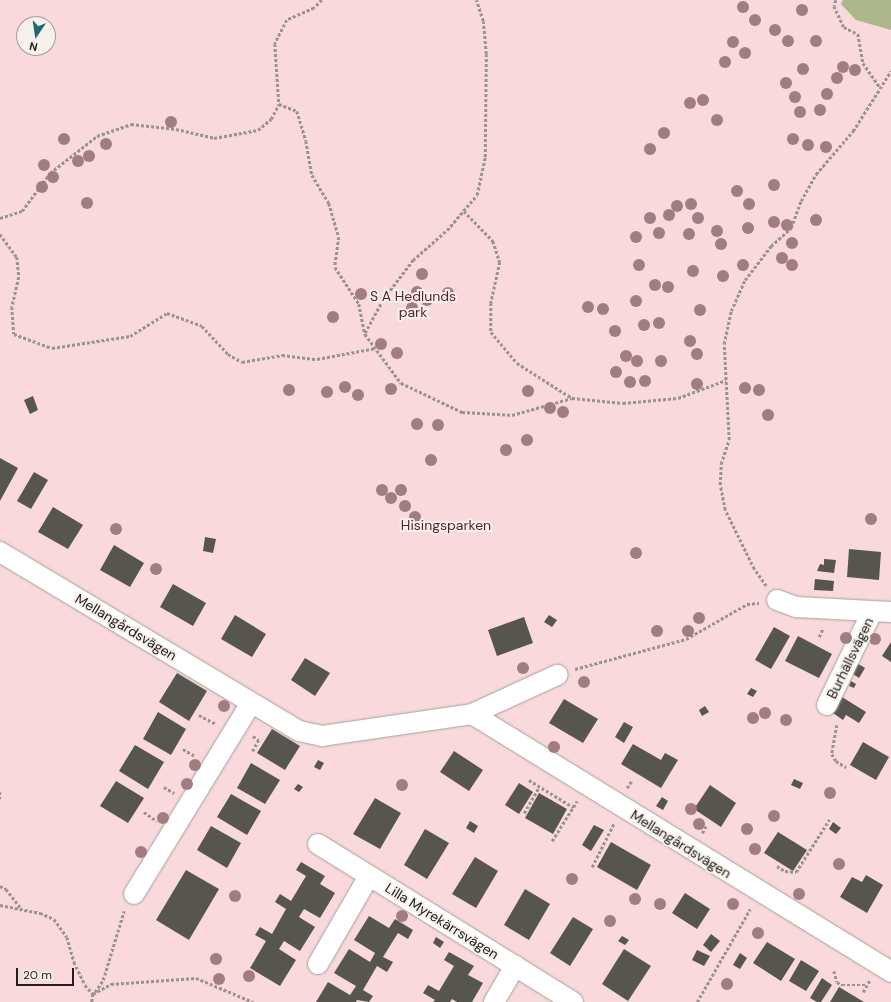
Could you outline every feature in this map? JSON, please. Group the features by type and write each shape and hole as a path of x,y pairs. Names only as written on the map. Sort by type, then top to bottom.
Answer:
{"street":[{"name":"Mellangårdsvägen","path":"0,552 299,731 322,736 472,714 557,675"},
{"name":"Burhällsvägen","path":"777,600 796,607 882,612 827,705"},
{"path":"134,894 251,703"},
{"name":"Mellangårdsvägen","path":"472,714 586,786 891,972"},
{"name":"Lilla Myrekärrsvägen","path":"318,844 573,1002"},
{"name":"Lilla Myrekärrsvägen","path":"318,964 369,876"},
{"name":"Lilla Myrekärrsvägen","path":"494,1002 515,966"}],"path":[{"path":"0,218 22,211 50,173 97,136 131,124 176,129 214,138 258,130 271,119 279,104 275,44 287,20 314,8 322,0"},
{"path":"365,334 384,298 413,260 447,230 478,195 485,157 486,54 483,21 476,0"},
{"path":"836,0 834,6 844,27 858,34 863,64 880,87"},
{"path":"557,675 646,648 686,639 748,604 777,600 754,569 725,510 720,486 721,464 730,440 724,344 730,311 745,280 771,246 791,228 801,201 816,174 853,130 891,71"},
{"path":"279,104 291,107 297,111 306,141 312,176 328,203 339,237 335,266 360,304 365,334 401,383 462,412 512,415 572,398 623,403 678,398 726,380"},
{"path":"464,211 493,241 500,262 491,303 491,332 517,363 572,398"},
{"path":"0,234 17,257 19,277 12,307 14,334 52,348 130,336 166,313 202,326 228,354 242,362 282,355 317,359 376,348"},
{"path":"837,725 832,754 836,761 846,767"},
{"path":"529,780 573,807"},
{"path":"552,841 586,786"},
{"path":"524,813 539,787"},
{"path":"0,792 0,799"},
{"path":"592,867 608,840 609,830 624,808"},
{"path":"777,866 785,871 796,872 830,820"},
{"path":"0,886 6,889 20,908"},
{"path":"697,1002 760,893"},
{"path":"92,1002 93,994 103,980 121,918 134,894"},
{"path":"0,905 20,908 54,919 67,937 74,962 85,985 93,994"},
{"path":"834,971 837,982 842,985 867,985"},
{"path":"93,994 111,984 196,978 253,1002"}],"green space":[{"name":"Hisingsparken","path":"0,0 891,0 891,1002 0,1002"}],"shaded area":[{"path":"843,0 891,0 891,30 856,20 841,4"}],"building":[{"path":"33,396 38,410 30,414 24,400"},
{"path":"0,458 18,468 0,501"},
{"path":"34,472 48,480 31,509 17,501"},
{"path":"53,507 83,525 68,549 38,532"},
{"path":"205,537 216,539 213,553 203,551"},
{"path":"114,545 144,563 130,587 100,570"},
{"path":"849,549 881,552 879,580 847,577"},
{"path":"824,559 836,560 834,573 817,571 820,564 824,565"},
{"path":"815,579 834,581 833,591 814,590"},
{"path":"173,584 206,603 193,626 160,607"},
{"path":"235,615 266,634 252,657 221,639"},
{"path":"549,615 557,620 552,627 544,622"},
{"path":"524,617 533,643 497,656 488,630"},
{"path":"774,627 790,636 771,669 755,660"},
{"path":"798,636 832,654 819,678 785,661"},
{"path":"891,642 891,662 882,656"},
{"path":"305,658 330,673 315,696 291,680"},
{"path":"855,662 865,668 859,678 850,672"},
{"path":"177,673 207,691 189,721 159,702"},
{"path":"851,681 856,684 854,688 849,686"},
{"path":"751,688 757,691 753,697 747,694"},
{"path":"842,697 866,712 859,723 846,715 843,720 833,713"},
{"path":"564,699 598,719 583,743 549,723"},
{"path":"705,706 709,712 702,716 699,710"},
{"path":"158,712 186,729 171,755 143,739"},
{"path":"624,722 633,727 624,743 615,737"},
{"path":"272,729 300,746 285,770 257,753"},
{"path":"863,742 889,757 876,780 850,765"},
{"path":"633,744 661,760 665,753 678,760 661,788 621,764"},
{"path":"135,745 164,762 148,789 119,771"},
{"path":"454,751 483,770 469,791 440,772"},
{"path":"318,760 324,763 320,770 314,767"},
{"path":"251,763 280,780 265,804 237,788"},
{"path":"794,779 803,783 800,789 791,785"},
{"path":"116,781 144,798 128,823 100,806"},
{"path":"519,783 533,792 519,814 505,805"},
{"path":"298,784 303,787 299,792 294,789"},
{"path":"710,785 736,803 721,827 694,809"},
{"path":"539,793 567,809 553,834 525,818"},
{"path":"231,794 261,811 247,835 217,817"},
{"path":"662,797 668,801 663,810 656,806"},
{"path":"375,798 401,813 380,849 353,834"},
{"path":"470,821 478,826 474,833 466,828"},
{"path":"833,822 841,828 836,834 829,829"},
{"path":"594,825 604,830 591,851 582,845"},
{"path":"211,826 241,843 227,868 197,850"},
{"path":"425,829 449,843 427,879 404,865"},
{"path":"778,832 807,850 793,871 764,853"},
{"path":"611,842 651,865 637,890 597,867"},
{"path":"475,857 498,871 476,908 452,894"},
{"path":"301,862 325,876 320,884 335,893 320,918 304,909 299,917 315,927 300,951 284,941 279,949 296,960 280,986 250,968 266,941 255,935 260,927 272,934 286,909 275,902 280,894 291,901 306,876 296,870"},
{"path":"186,870 219,889 189,940 156,920"},
{"path":"866,875 883,885 867,913 840,897 852,877 862,882"},
{"path":"525,889 550,904 529,940 504,925"},
{"path":"685,893 710,909 697,929 672,913"},
{"path":"369,916 389,928 395,919 413,930 408,939 398,933 383,957 393,962 387,972 377,966 363,990 373,996 369,1002 357,1000 356,1002 316,1002 328,982 350,995 356,986 334,973 349,949 370,962 375,953 354,940"},
{"path":"573,917 593,929 570,966 550,953"},
{"path":"711,934 720,941 711,952 703,945"},
{"path":"622,936 629,940 625,945 618,941"},
{"path":"436,937 444,942 440,948 433,943"},
{"path":"767,942 795,959 781,981 753,963"},
{"path":"624,949 651,966 628,1001 602,984"},
{"path":"697,950 710,956 704,966 692,960"},
{"path":"449,952 474,966 468,975 483,983 472,1002 457,1002 452,999 450,1002 433,1002 435,1000 423,993 428,985 439,991 454,966 444,960"},
{"path":"740,953 747,958 740,969 733,965"},
{"path":"801,960 819,971 806,991 789,981"},
{"path":"822,978 832,985 821,1002 817,1002 810,998"},
{"path":"839,987 864,1002 830,1002"}],"park label":[{"name":"S A Hedlunds park","path":"413,304"}]}
